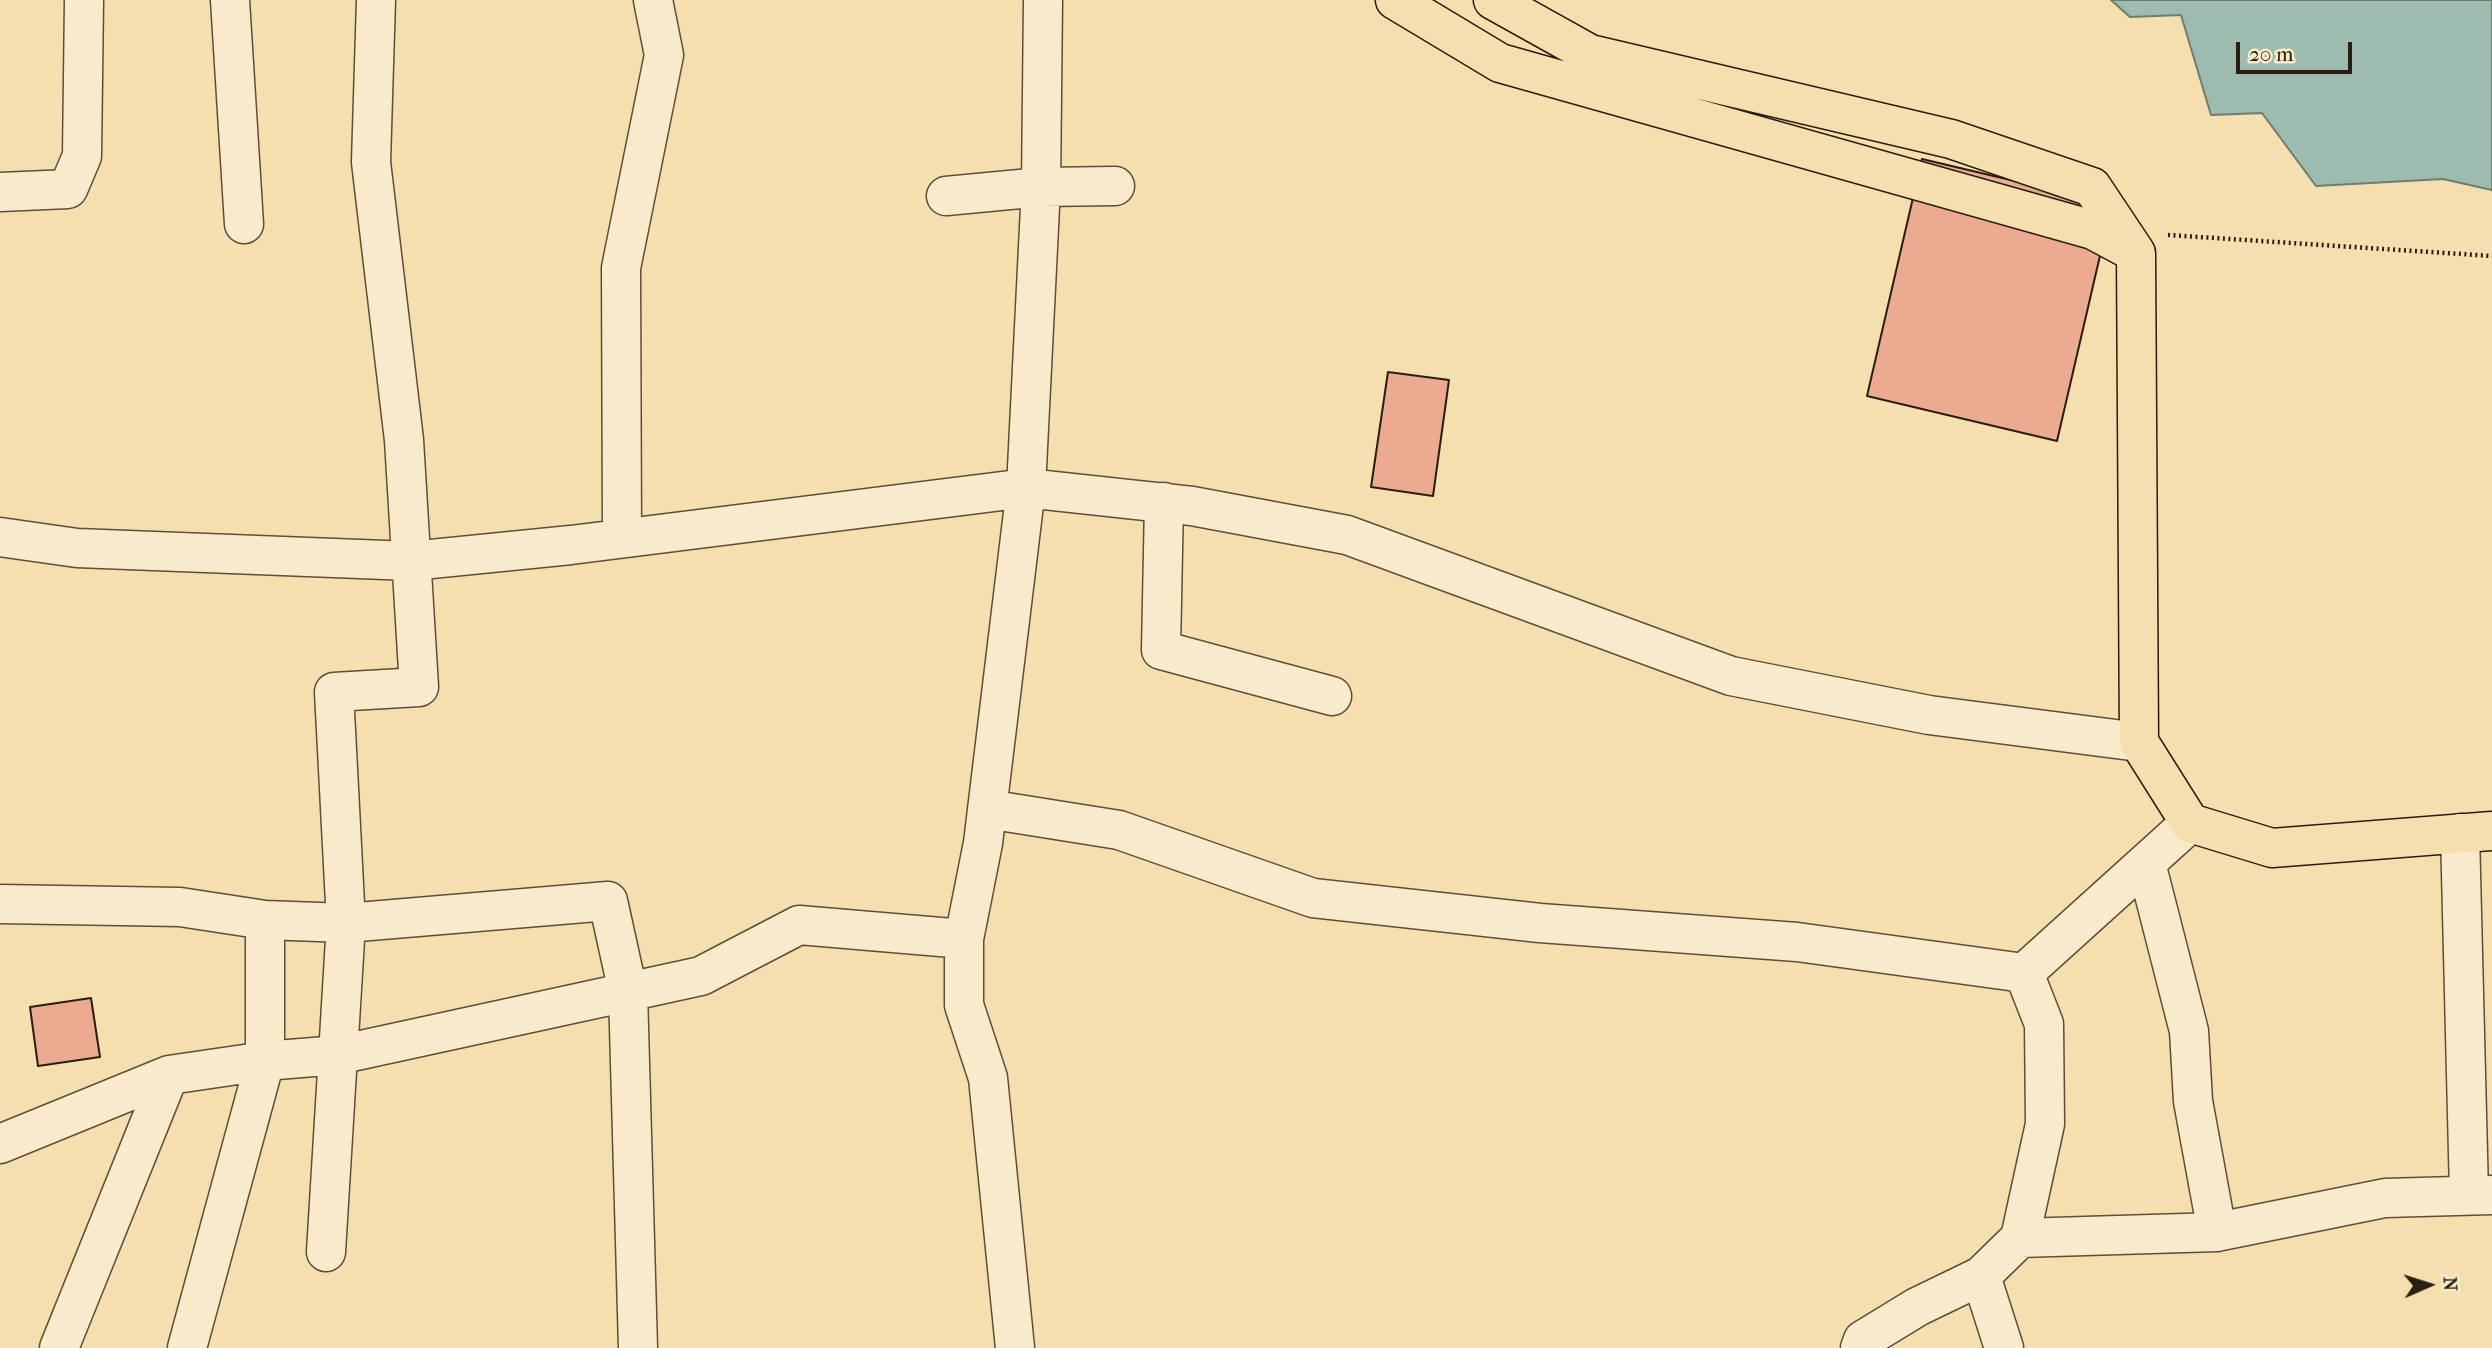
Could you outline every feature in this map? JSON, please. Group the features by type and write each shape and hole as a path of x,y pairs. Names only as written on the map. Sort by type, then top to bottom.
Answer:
{"main road":[{"path":"1395,0 1500,63 2098,217 2149,244 2139,742 2190,823 2273,848 2476,832"},
{"path":"1493,0 1590,54 1951,139 2092,187 2098,217"}],"street":[{"path":"0,192 68,189 73,178 82,156 84,0"},
{"path":"230,0 244,224"},
{"path":"327,1252 346,923 334,692 419,687 404,440 371,162 376,0"},
{"path":"622,537 621,268 664,55 653,0"},
{"path":"1015,1348 988,1078 964,1005 964,939 984,843 1026,488 1041,187 1043,0"},
{"path":"946,196 1041,187 1115,186"},
{"path":"0,537 77,548 411,561 1026,488 1164,502 1347,535 1731,676 1929,715 2139,742"},
{"path":"1164,502 1161,650 1332,696"},
{"path":"987,809 1119,830 1313,898 1527,922 1797,942 2024,973 2190,823"},
{"path":"2020,1238 2217,1232 2385,1198 2480,1194 2476,832"},
{"path":"2146,863 2189,1031 2193,1101 2217,1232"},
{"path":"0,904 180,907 265,919 346,923 608,901 628,992 638,1348"},
{"path":"187,1348 265,1061 265,919"},
{"path":"0,1144 169,1075 265,1061 338,1055 701,976 799,925 964,939"},
{"path":"1860,1348 1863,1340 1917,1307 1981,1276 2020,1238 2045,1124 2044,1024 2024,973"},
{"path":"59,1348 169,1075"},
{"path":"1981,1276 2004,1348"}],"path":[{"path":"2149,244 2492,256"}],"shaded area":[{"path":"2111,0 2492,0 2492,190 2443,179 2316,186 2262,113 2211,115 2181,15 2130,17"}],"building":[{"path":"1922,159 2112,204 2057,441 1867,396"},
{"path":"1388,372 1449,380 1433,496 1371,487"},
{"path":"91,998 100,1057 38,1066 30,1007"}]}
